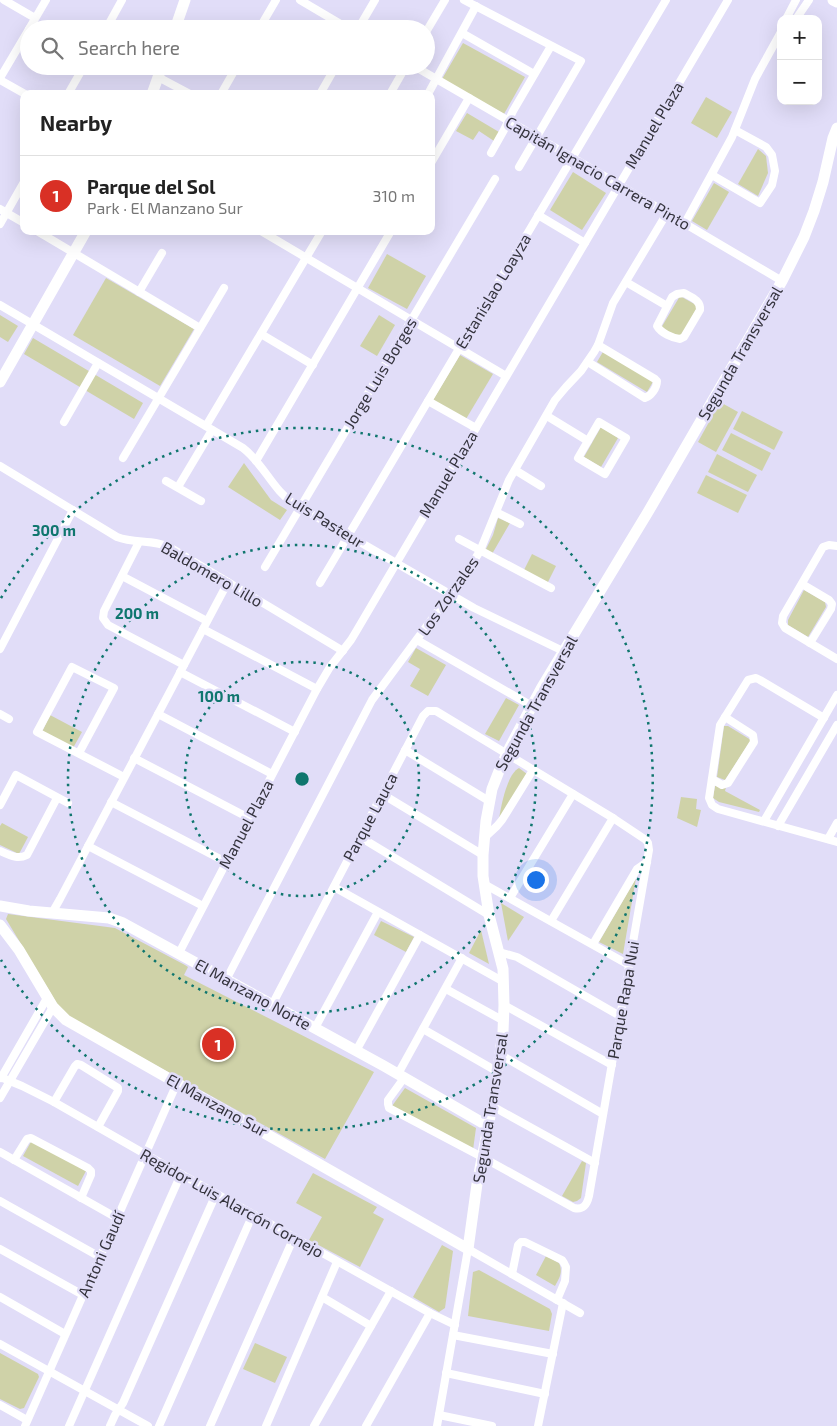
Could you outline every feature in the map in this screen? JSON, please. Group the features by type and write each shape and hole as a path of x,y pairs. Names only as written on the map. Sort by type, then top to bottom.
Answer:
{"street":[{"path":"4,0 35,18 46,0"},
{"path":"111,20 122,0"},
{"path":"178,20 185,0"},
{"path":"264,20 276,0"},
{"path":"300,0 334,20"},
{"path":"363,20 374,0"},
{"path":"433,20 445,0"},
{"path":"464,0 581,61 519,167"},
{"name":"Estanislao Loayza","path":"320,583 666,0"},
{"name":"Manuel Plaza","path":"179,953 317,689 330,667 357,630 728,0"},
{"path":"788,15 796,0"},
{"path":"799,15 809,0"},
{"path":"833,0 837,2"},
{"path":"430,90 476,6"},
{"path":"462,33 534,74"},
{"path":"684,223 735,130 755,79 777,40"},
{"path":"20,45 0,79 20,91"},
{"path":"491,153 512,111 551,46"},
{"path":"70,90 79,75"},
{"path":"153,90 159,75"},
{"path":"164,75 185,90"},
{"path":"223,90 232,75"},
{"path":"322,90 331,75"},
{"path":"392,90 401,75"},
{"name":"Capitán Ignacio Carrera Pinto","path":"429,75 782,281"},
{"path":"435,156 470,98"},
{"name":"Segunda Transversal","path":"437,1426 498,1072 504,1021 504,982 499,952 489,915 484,884 483,855 489,800 496,777 532,706 563,651 648,512 782,281 804,237 814,211 837,128"},
{"path":"712,175 760,204 772,185 775,171 772,155 766,146 735,130"},
{"name":"Jorge Luis Borges","path":"265,567 495,179"},
{"path":"0,224 3,211 20,188"},
{"path":"3,211 20,221"},
{"name":"Los Zorzales","path":"226,980 372,700 458,586 480,551 506,486 560,394 588,362 598,345 610,310 667,213"},
{"path":"538,215 585,242"},
{"path":"44,235 200,328"},
{"path":"0,382 84,235"},
{"path":"268,235 506,376"},
{"path":"178,488 261,334 320,235"},
{"path":"256,461 389,235"},
{"path":"139,292 162,253"},
{"path":"626,282 667,306"},
{"path":"123,458 224,288"},
{"path":"677,294 684,294 699,302 700,310 684,337 680,339 658,329 657,326 667,306 672,297 677,294"},
{"name":"Luis Pasteur","path":"0,304 246,451 284,496 300,508 480,612 563,651"},
{"path":"261,334 313,365"},
{"path":"588,362 642,397 649,396 657,385 657,381 598,345"},
{"path":"64,422 98,363"},
{"path":"428,401 476,428"},
{"path":"547,416 588,440"},
{"path":"599,422 626,438 604,474 578,458 588,440 599,422"},
{"name":"Baldomero Lillo","path":"0,466 117,537 132,542 151,541 166,545 343,651"},
{"path":"515,470 541,486"},
{"path":"166,480 200,501"},
{"path":"0,649 73,510"},
{"path":"496,512 520,524"},
{"path":"459,539 551,588"},
{"path":"140,542 104,611 102,616 104,621 295,732"},
{"path":"837,546 829,544 823,548 783,616 782,621 785,628 837,659"},
{"path":"122,576 207,621"},
{"path":"52,912 228,582"},
{"path":"802,584 829,600 832,604 831,609 810,643"},
{"path":"203,629 317,689"},
{"path":"417,640 532,706"},
{"path":"79,754 114,688 72,667 37,732 79,754 124,777"},
{"path":"824,718 756,678 745,682 720,725 709,798 715,807 837,842"},
{"path":"764,821 837,695"},
{"name":"Parque Lauca","path":"272,1005 422,716 431,710 436,711 507,754"},
{"path":"0,714 9,719"},
{"path":"158,714 272,774"},
{"path":"712,779 722,784 728,783 754,742 753,735 725,717"},
{"path":"778,826 820,754 835,734 837,725"},
{"path":"807,747 820,754"},
{"path":"405,750 489,800"},
{"name":"Parque Rapa Nui","path":"482,1157 576,1208 584,1206 588,1201 649,846 646,840 614,818 507,754"},
{"path":"134,758 249,818"},
{"path":"484,838 498,826 533,770"},
{"path":"0,805 16,775 68,803"},
{"path":"382,794 483,855"},
{"path":"510,898 573,794"},
{"path":"0,851 14,857 21,858 27,855 57,798"},
{"path":"111,802 226,862"},
{"path":"551,921 614,818"},
{"path":"828,839 837,824"},
{"path":"360,836 489,915"},
{"path":"88,846 203,906"},
{"path":"592,944 637,869 647,862"},
{"path":"484,884 629,965"},
{"path":"334,886 504,982"},
{"name":"El Manzano Norte","path":"1,908 109,918 128,925 488,1126"},
{"path":"315,1028 378,912"},
{"name":"El Manzano Sur","path":"0,925 19,950 50,1002 66,1020 468,1249"},
{"path":"356,1051 420,935"},
{"path":"499,952 517,958 620,1016"},
{"path":"462,958 423,1029 388,1100 388,1104 389,1108 482,1157"},
{"path":"446,989 504,1021"},
{"path":"1,1078 50,1002"},
{"path":"0,1098 50,1002"},
{"path":"504,1005 612,1065"},
{"path":"423,1029 498,1072"},
{"path":"500,1055 603,1114"},
{"path":"54,1102 76,1065 81,1065 118,1088 98,1127"},
{"name":"Regidor Luis Alarcón Cornejo","path":"1,1078 54,1102 338,1262 455,1325"},
{"name":"Antoni Gaudí","path":"26,1423 177,1083"},
{"path":"492,1106 595,1163"},
{"path":"14,1160 26,1141 31,1138 88,1168 91,1171 91,1175 81,1198"},
{"path":"0,1152 117,1218"},
{"path":"69,1426 181,1174"},
{"path":"110,1426 123,1404 216,1194"},
{"path":"0,1201 100,1257"},
{"path":"159,1426 252,1214"},
{"path":"210,1426 294,1237"},
{"path":"512,1274 518,1245 521,1242 525,1242 562,1260 566,1267 553,1354 538,1426"},
{"path":"0,1249 82,1295"},
{"path":"468,1249 580,1313"},
{"path":"266,1426 338,1262"},
{"path":"314,1426 391,1291"},
{"path":"0,1297 65,1334"},
{"path":"322,1297 371,1326"},
{"path":"366,1426 430,1313"},
{"path":"453,1335 553,1354"},
{"path":"0,1344 148,1426"},
{"path":"446,1373 545,1394"},
{"path":"0,1405 26,1423"},
{"path":"439,1415 492,1426"}],"green space":[{"path":"463,43 525,77 504,114 442,79"},
{"path":"706,97 732,112 717,138 691,123"},
{"path":"467,113 499,132 494,141 479,131 473,140 456,131"},
{"path":"758,149 766,156 768,173 758,196 738,184"},
{"path":"573,172 606,193 582,230 550,210"},
{"path":"714,183 729,192 707,230 692,221"},
{"path":"387,254 426,276 407,309 368,288"},
{"path":"106,278 194,329 160,386 73,335"},
{"path":"680,296 698,306 680,338 661,328"},
{"path":"0,315 18,326 8,342 0,337"},
{"path":"379,315 395,325 377,356 360,346"},
{"path":"33,338 143,403 134,419 24,354"},
{"path":"604,350 654,380 647,392 597,362"},
{"path":"460,355 493,374 466,419 433,400"},
{"path":"720,402 738,412 716,452 698,442"},
{"path":"742,411 783,432 774,450 733,429"},
{"path":"601,427 618,438 601,467 584,457"},
{"path":"731,433 771,453 762,471 722,450"},
{"path":"717,454 757,475 748,492 708,472"},
{"path":"244,463 271,500 287,510 280,520 228,487"},
{"path":"706,475 747,495 738,513 697,493"},
{"path":"498,518 510,523 492,554 485,551 493,535"},
{"path":"532,554 556,566 547,584 523,572"},
{"path":"804,590 825,602 826,607 808,637 788,625 788,620"},
{"path":"416,648 446,665 428,696 410,686 420,669 408,662"},
{"path":"506,698 519,705 499,741 485,734"},
{"path":"50,715 82,732 73,748 42,732"},
{"path":"724,726 728,726 751,740 725,780 717,777"},
{"path":"519,768 527,774 499,819 508,783"},
{"path":"715,786 726,787 725,791 760,810 759,812 719,802 713,798"},
{"path":"681,797 697,799 696,809 701,810 697,827 677,818"},
{"path":"2,823 28,837 19,854 0,845 0,826"},
{"path":"636,878 623,954 599,942"},
{"path":"501,903 524,917 508,941"},
{"path":"8,914 115,928 188,967 184,975 374,1072 325,1159 67,1016 59,1007 6,919"},
{"path":"381,921 414,937 406,952 374,935"},
{"path":"481,930 489,964 469,953"},
{"path":"405,1088 476,1128 473,1150 392,1106"},
{"path":"32,1140 86,1171 78,1186 23,1156"},
{"path":"582,1161 586,1163 581,1198 573,1202 562,1196"},
{"path":"313,1173 377,1207 373,1213 384,1219 360,1267 309,1240 322,1217 296,1203"},
{"path":"442,1245 453,1251 445,1308 439,1312 413,1297"},
{"path":"546,1256 559,1263 561,1269 555,1286 536,1275"},
{"path":"479,1270 550,1309 552,1314 549,1331 468,1316 473,1272"},
{"path":"255,1343 287,1357 275,1383 243,1369"},
{"path":"0,1353 38,1374 39,1377 24,1408 20,1409 0,1399"}],"place":[{"name":"Parque del Sol","path":"218,1044"}]}
